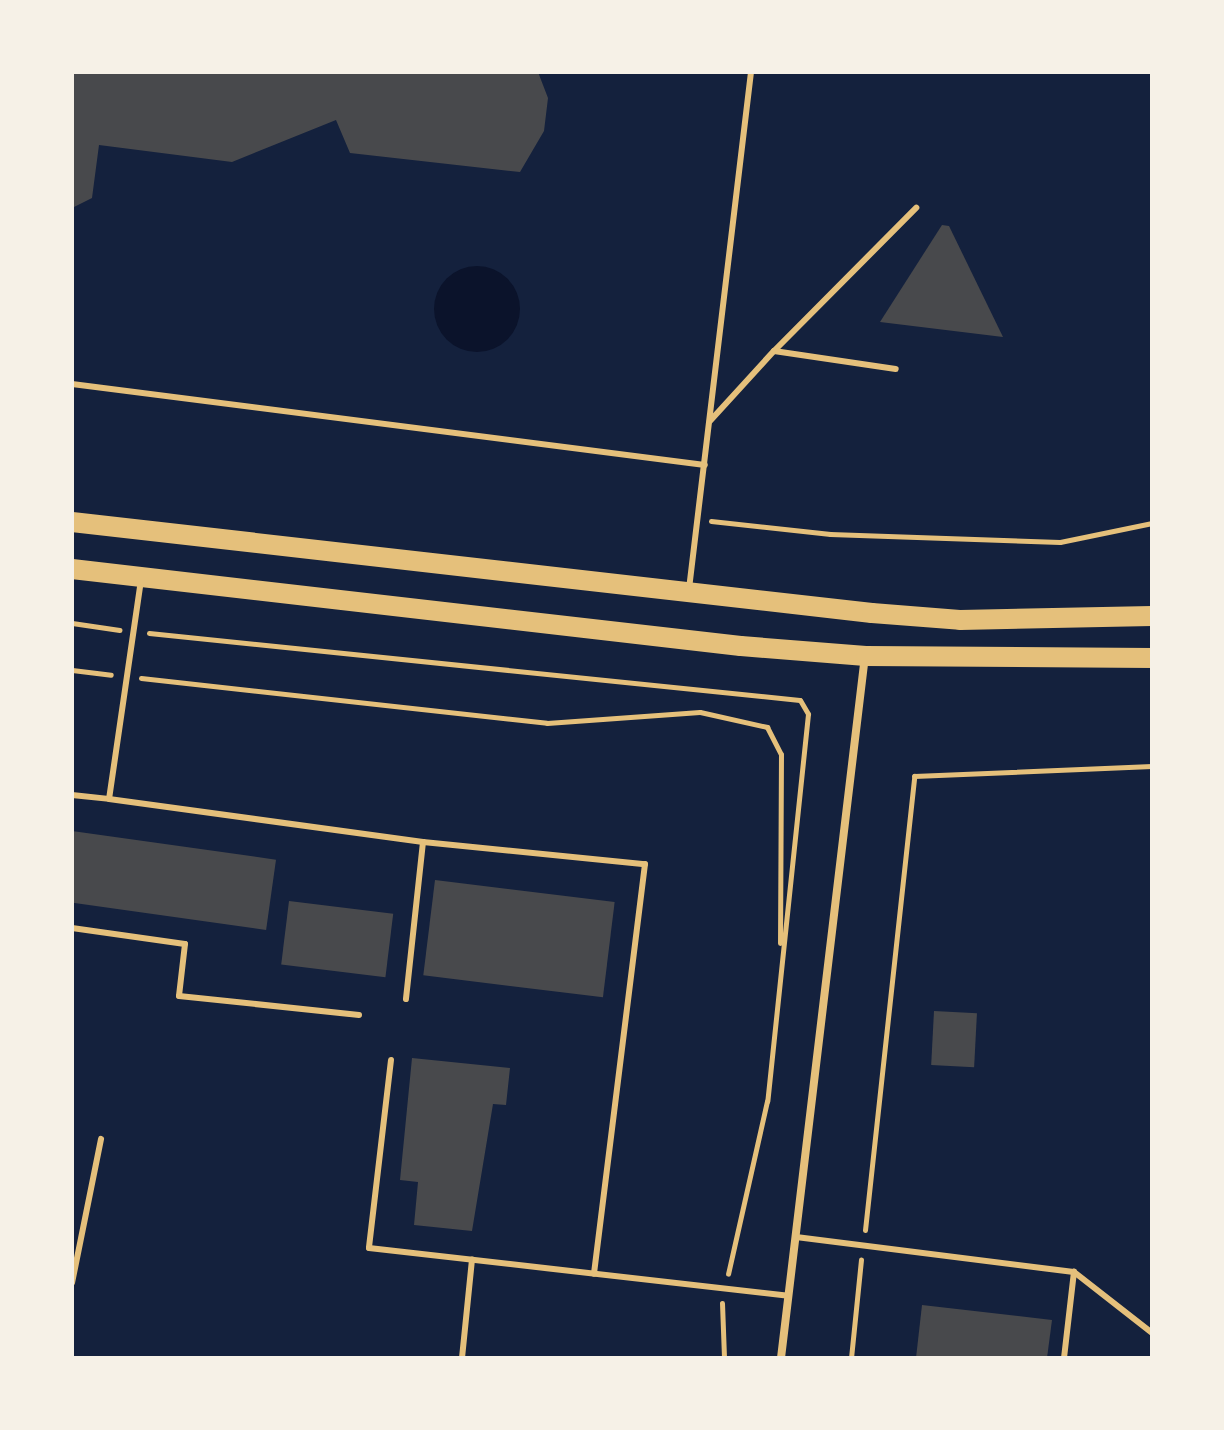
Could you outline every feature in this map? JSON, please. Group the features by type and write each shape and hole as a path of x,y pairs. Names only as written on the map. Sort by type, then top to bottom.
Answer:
{"main road":[{"path":"72,522 688,595 960,620 1152,616"},
{"path":"72,569 866,656 1152,658"}],"street":[{"path":"781,1358 866,656"}],"lane":[{"path":"688,595 751,72"},
{"path":"710,421 774,351 916,208"},
{"path":"774,351 896,369"},
{"path":"72,384 705,465"},
{"path":"109,799 124,676 142,578"},
{"path":"72,795 423,842 645,864 594,1274"},
{"path":"406,999 423,842"},
{"path":"72,928 185,944 179,996 359,1015"},
{"path":"391,1060 369,1248 788,1296"},
{"path":"72,1283 101,1139"},
{"path":"796,1237 1074,1272 1152,1333"},
{"path":"462,1358 472,1260"},
{"path":"1064,1358 1074,1272"}],"path":[{"path":"698,520 830,534 1060,542 1152,523"},
{"path":"72,623 131,632 800,700 808,714 767,1101 725,1289 724,1358"},
{"path":"72,670 547,723 700,712 767,727 781,754 780,972"},
{"path":"851,1358 914,776 1152,766"}],"water":[{"path":"477,266 501,273 513,285 520,309 513,333 501,345 477,352 453,345 441,333 434,309 441,285 453,273"}],"building":[{"path":"72,72 538,72 548,98 544,131 520,172 350,153 336,120 232,162 99,145 92,198 72,208"},
{"path":"942,225 949,226 1003,337 880,322"},
{"path":"72,831 276,860 266,930 72,903"},
{"path":"435,880 615,902 603,997 423,975"},
{"path":"289,901 393,914 385,977 281,965"},
{"path":"934,1011 977,1013 974,1067 931,1065"},
{"path":"412,1058 510,1068 506,1105 493,1104 472,1231 414,1225 418,1182 400,1180"},
{"path":"922,1305 1052,1320 1047,1358 916,1358"}]}
